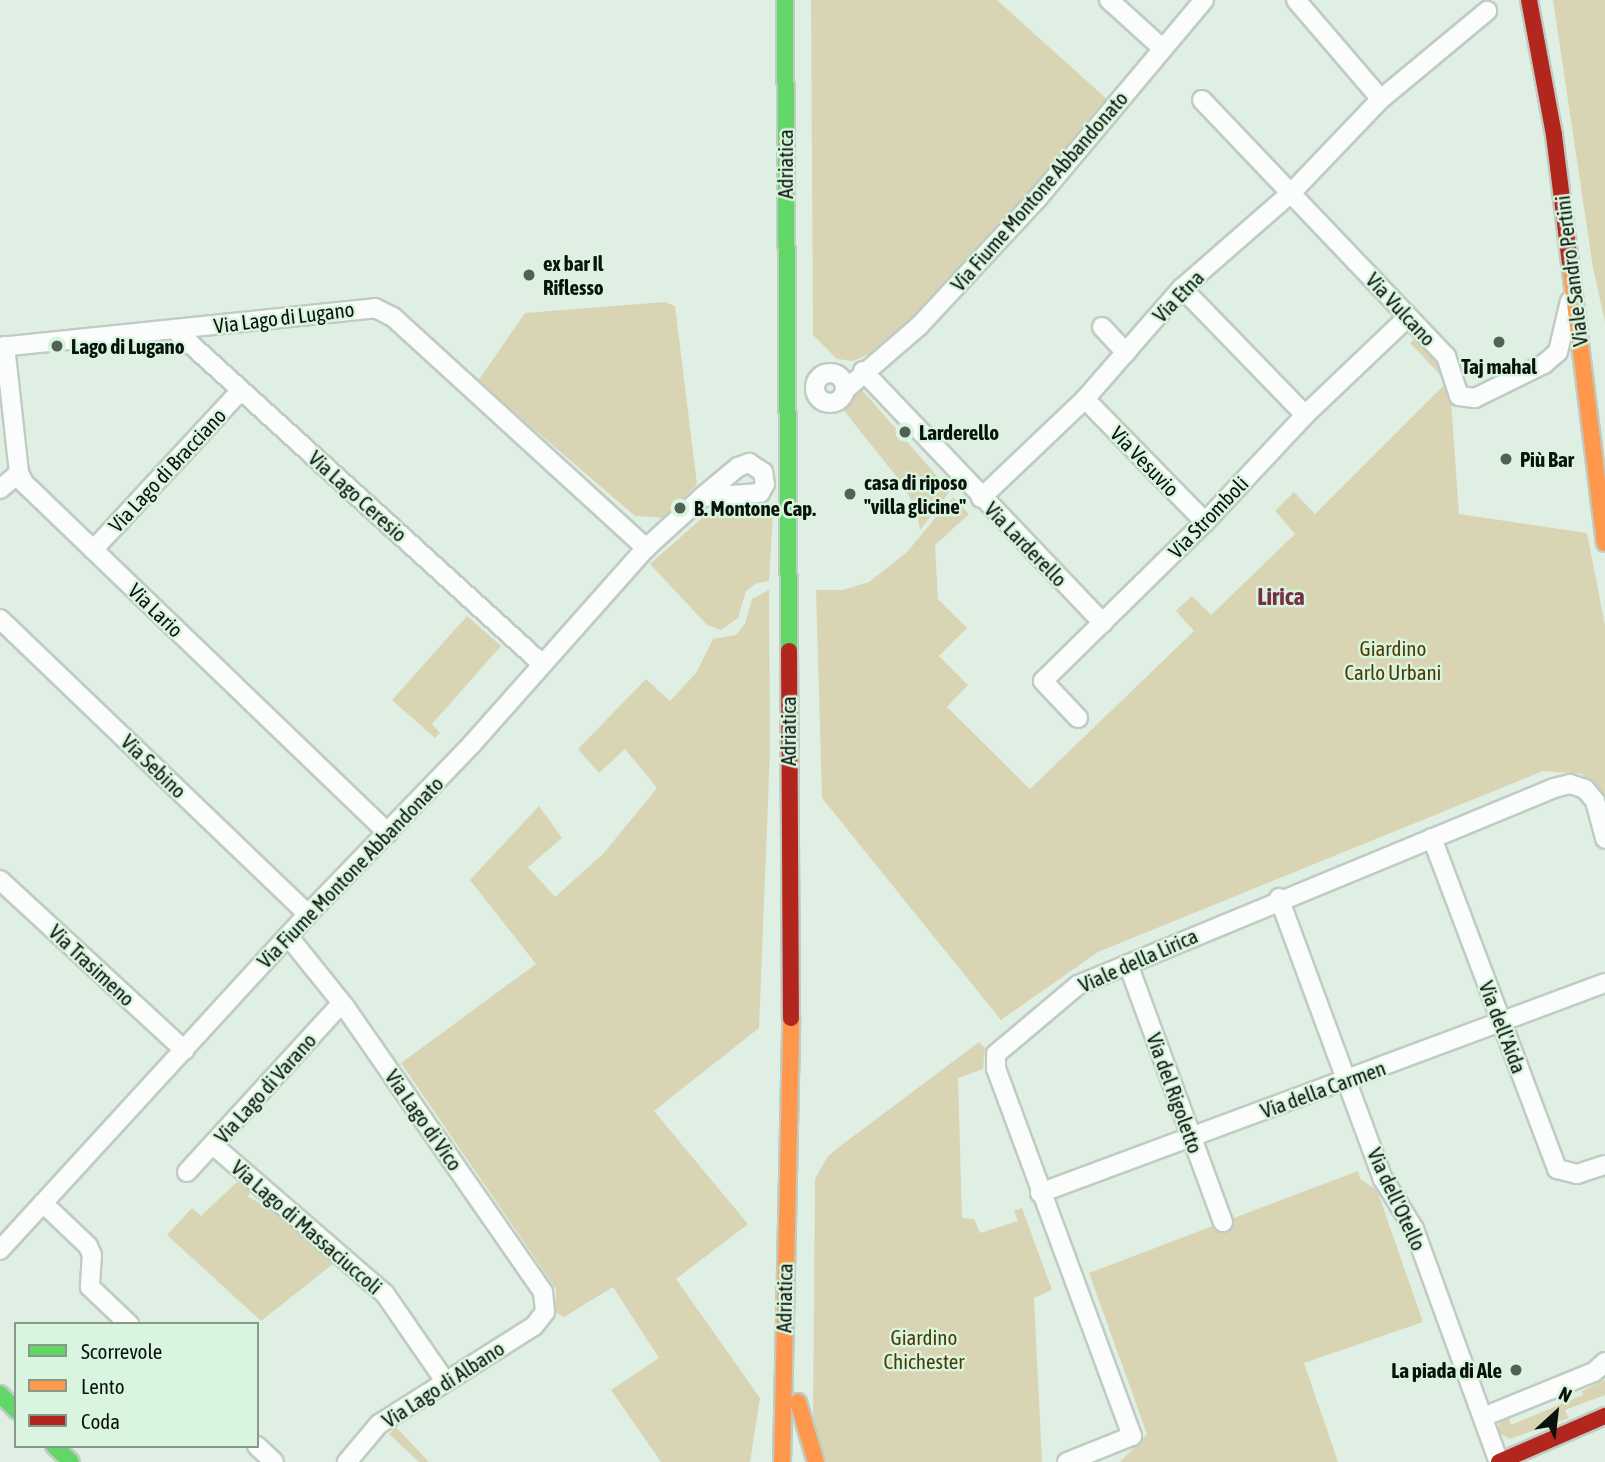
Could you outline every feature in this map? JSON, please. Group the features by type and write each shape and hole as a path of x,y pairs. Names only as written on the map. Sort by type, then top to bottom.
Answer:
{"main road":[{"name":"Adriatica","path":"785,0 791,1400 798,1462"},
{"name":"Adriatica","path":"782,1462 791,1400 803,944 801,0"},
{"name":"Viale Sandro Pertini","path":"1529,0 1575,285 1605,543"},
{"path":"0,1394 14,1408"},
{"path":"765,1462 791,1400"},
{"path":"791,1400 816,1462"},
{"path":"1499,1462 1605,1417"},
{"path":"56,1448 71,1462"}],"street":[{"path":"1109,0 1162,48"},
{"name":"Via Fiume Montone Abbandonato","path":"863,371 919,326 1037,199 1204,0"},
{"path":"1296,0 1381,99"},
{"name":"Via Etna","path":"981,498 1085,399 1182,288 1292,192 1381,99 1487,11"},
{"name":"Via Vulcano","path":"1202,100 1446,356 1459,396 1475,398 1544,364 1558,352 1575,285"},
{"path":"1182,288 1305,415"},
{"name":"Via Lago di Lugano","path":"3,346 364,307 384,311 646,548"},
{"name":"Via Stromboli","path":"1078,718 1043,681 1205,522 1305,415 1408,317"},
{"path":"1102,327 1126,352"},
{"name":"Via Lago Ceresio","path":"174,329 541,663"},
{"path":"0,489 19,473 3,346"},
{"path":"841,382 863,371"},
{"name":"Via Larderello","path":"863,371 981,498 1103,623"},
{"name":"Via Lago di Bracciano","path":"93,550 241,390"},
{"name":"Via Vesuvio","path":"1085,399 1205,522"},
{"name":"Via Lario","path":"19,473 33,494 388,833"},
{"name":"Via Fiume Montone Abbandonato","path":"2,1245 308,914 388,833 646,548 702,497"},
{"name":"Via Sebino","path":"0,619 308,914"},
{"name":"Viale della Lirica","path":"1067,1462 1132,1436 1040,1193 996,1069 996,1054 1077,985 1279,898 1570,784 1584,789 1595,801 1604,831"},
{"name":"Via dell'Aida","path":"1432,838 1557,1169 1577,1174 1605,1165"},
{"name":"Via Trasimeno","path":"0,880 184,1050"},
{"name":"Via dell'Otello","path":"1279,898 1383,1179 1414,1229 1499,1462"},
{"name":"Via Lago di Vico","path":"288,936 342,1003 543,1292 545,1312"},
{"name":"Via del Rigoletto","path":"1128,964 1223,1222"},
{"name":"Via della Carmen","path":"1040,1193 1605,984"},
{"name":"Via Lago di Varano","path":"187,1172 342,1003"},
{"name":"Via Lago di Massaciuccoli","path":"213,1145 385,1294 445,1381"},
{"path":"43,1203 88,1246 92,1255 90,1287 127,1322"},
{"name":"Via Lago di Albano","path":"347,1462 379,1424 534,1326 545,1312"},
{"path":"1483,1417 1594,1372 1605,1362"},
{"path":"259,1448 274,1462"}],"green space":[{"path":"811,0 997,0 1109,101 966,268 885,347 853,361 837,359 813,335"},
{"path":"1553,0 1605,0 1605,322 1593,268"},
{"path":"665,302 675,306 697,484 666,518 635,516 478,381 525,313"},
{"name":"Giardino Carlo Urbani","path":"1419,335 1442,361 1450,387 1459,514 1587,533 1605,625 1605,794 1581,774 1543,771 1098,952 1001,1020 822,798 816,590 843,590 869,582 906,553 953,497 969,514 935,545 938,599 967,628 939,656 968,685 947,707 1030,789 1194,631 1176,611 1184,603 1192,596 1211,615 1295,534 1275,511 1294,492 1315,514 1447,382 1410,343"},
{"path":"862,390 950,491 920,530 917,510 900,481 841,407"},
{"path":"717,505 768,509 773,514 769,581 757,583 746,591 738,618 721,630 707,625 650,564"},
{"path":"769,590 770,751 759,1028 654,1111 748,1224 676,1279 760,1398 750,1462 661,1462 611,1390 659,1358 613,1287 564,1317 555,1312 556,1289 401,1063 536,964 470,880 539,806 562,838 528,867 555,897 603,854 657,788 625,749 599,773 578,749 646,679 670,701 696,673 713,639 736,635 745,624 752,599"},
{"path":"467,616 501,646 432,724 440,733 435,738 392,700"},
{"name":"Giardino Chichester","path":"979,1042 985,1048 983,1069 958,1078 962,1218 974,1219 980,1233 1018,1221 1014,1211 1022,1208 1052,1290 1034,1298 1042,1462 822,1462 813,1419 815,1179 828,1156"},
{"path":"1358,1171 1360,1179 1377,1190 1423,1322 1304,1363 1338,1462 1120,1462 1147,1434 1089,1273"},
{"path":"237,1182 250,1192 248,1197 266,1206 333,1264 261,1321 167,1235 192,1208 201,1216"},
{"path":"1605,1380 1605,1395 1565,1410 1569,1418 1510,1439 1497,1432 1502,1415 1507,1413 1511,1425 1583,1395 1582,1391"},
{"path":"396,1427 429,1462 419,1462 389,1434"}],"traffic: fast":[{"path":"785,0 789,651"},
{"path":"0,1394 14,1408"},
{"path":"56,1448 71,1462"}],"traffic: slow":[{"path":"1570,263 1605,543"},
{"path":"782,1462 791,1018"},
{"path":"798,1402 816,1462"}],"traffic: jam":[{"path":"1529,0 1554,135 1570,263"},
{"path":"789,651 791,1018"},
{"path":"1499,1462 1605,1416"}],"place":[{"name":"ex bar Il Riflesso","path":"529,275"},
{"name":"Taj mahal","path":"1499,342"},
{"name":"Lago di Lugano","path":"57,346"},
{"name":"Larderello","path":"905,432"},
{"name":"Più Bar","path":"1506,459"},
{"name":"casa di riposo \"villa glicine\"","path":"850,494"},
{"name":"B. Montone Cap.","path":"680,508"},
{"name":"La piada di Ale","path":"1516,1370"}],"district":[{"name":"Lirica","path":"1281,597"}]}
